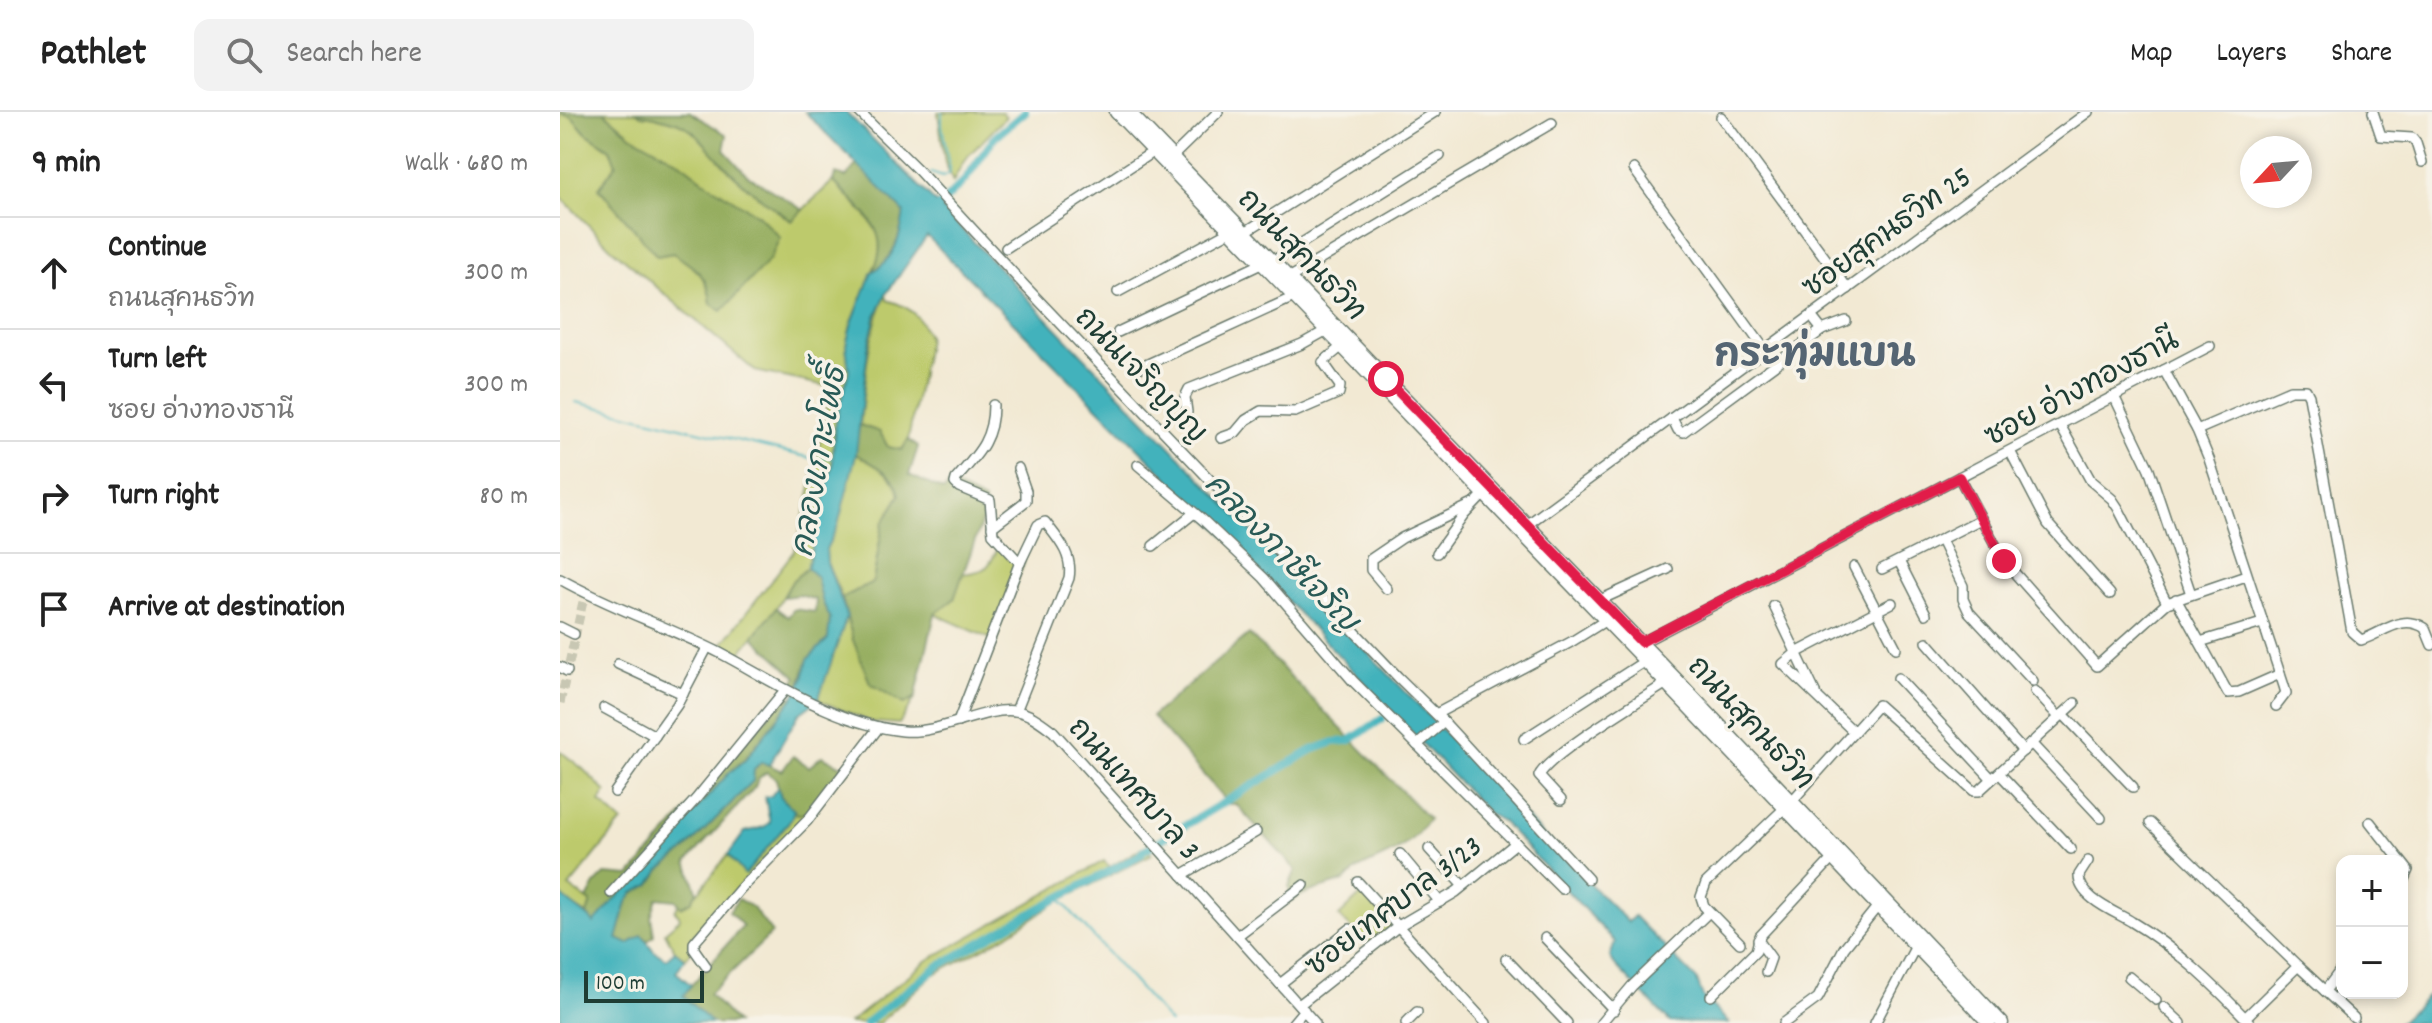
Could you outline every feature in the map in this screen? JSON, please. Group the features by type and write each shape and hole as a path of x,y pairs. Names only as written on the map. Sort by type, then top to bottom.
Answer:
{"main road":[{"name":"ถนนสุคนธวิท","path":"1116,112 1230,231 1266,264 1289,278 1918,943 2002,1023"},
{"name":"ถนนสุคนธวิท","path":"1130,112 1245,232 1266,264 1294,297 1484,494 1600,600 1610,617"},
{"name":"ถนนสุคนธวิท","path":"1637,645 1645,661 1670,681"},
{"name":"ถนนสุคนธวิท","path":"1787,805 1877,907 1918,943"},
{"name":"ถนนสุคนธวิท","path":"1951,977 1984,1021"}],"street":[{"name":"ถนนเจริญบุญ","path":"859,112 918,170 1436,714 1588,879"},
{"path":"1172,157 1218,112"},
{"path":"1245,232 1435,112"},
{"name":"ซอยสุคนธวิท 25","path":"1523,527 2088,112"},
{"path":"2373,112 2381,136 2412,138 2422,162"},
{"path":"1721,117 1848,289"},
{"path":"1289,278 1552,123"},
{"path":"1006,248 1154,151"},
{"path":"1118,332 1266,264 1440,156"},
{"path":"1634,169 1765,350"},
{"path":"1118,292 1230,231"},
{"path":"1137,369 1294,297"},
{"path":"1811,316 1822,330"},
{"path":"1672,418 1678,430 1683,432 1822,330 1846,321"},
{"path":"1187,412 1185,397 1189,389 1302,344 1327,330"},
{"path":"1221,438 1235,433 1246,420 1261,411 1295,412 1339,393 1340,386 1323,362 1342,346"},
{"name":"ซอย อ่างทองธานี","path":"1637,645 2210,346"},
{"path":"2164,370 2197,430 2280,674 2286,693 2276,706"},
{"path":"2197,430 2290,390 2306,390 2352,632 2361,640 2397,623 2415,623 2425,628 2432,645"},
{"path":"2114,396 2149,469 2191,594"},
{"path":"993,405 989,435 955,483 990,500 995,540 1020,563"},
{"path":"2060,425 2091,481 2118,508 2228,693 2239,692 2280,674"},
{"path":"2010,451 2048,524 2110,594"},
{"path":"1138,465 1264,578 1337,664 1562,889"},
{"path":"992,527 1026,501 1018,468"},
{"path":"1959,477 2010,570 2097,666 2172,601 2246,576"},
{"path":"1437,553 1484,494"},
{"path":"1387,589 1371,570 1371,559 1402,538 1473,504"},
{"path":"1153,546 1194,513"},
{"path":"1882,569 1981,519"},
{"path":"560,579 841,716 879,727 917,732 958,722 1001,711 1016,711 1071,570 1068,553 1043,522 1038,525 1020,563 958,722"},
{"path":"1941,540 1963,586 1963,599 1969,612 2061,716 2133,787"},
{"path":"1899,561 1926,614"},
{"path":"1854,567 1896,648"},
{"path":"1600,600 1668,569"},
{"path":"1853,731 1782,666 1796,653 1892,603"},
{"path":"1774,606 1818,699"},
{"path":"1436,714 1571,642 1610,617"},
{"path":"2200,642 2262,623"},
{"path":"560,627 574,634"},
{"path":"1927,642 2027,747 2101,818"},
{"path":"615,792 683,694 707,648"},
{"path":"1524,739 1645,661"},
{"path":"618,664 683,694"},
{"path":"1898,678 2071,849"},
{"path":"1561,800 1538,773 1569,748 1670,681"},
{"path":"611,893 788,691"},
{"path":"1740,943 1709,912 1702,900 1706,883 1787,805 1878,705 1974,791 1979,791 2075,703"},
{"path":"604,708 655,736"},
{"name":"ถนนเทศบาล 3","path":"1016,711 1036,719 1053,731 1315,1023"},
{"path":"1418,744 1442,723"},
{"path":"706,966 694,949 694,943 740,889 807,821 879,727"},
{"path":"2370,822 2396,855"},
{"path":"2150,823 2354,1018"},
{"path":"1182,875 1256,832"},
{"name":"ซอยเทศบาล 3/23","path":"1293,1023 1302,1008 1400,925 1463,886 1516,843"},
{"path":"1429,849 1463,886"},
{"path":"1400,854 1440,902"},
{"path":"1711,996 1756,951 1758,940 1832,859"},
{"path":"2088,861 2079,875 2081,888 2180,956 2248,1020 2298,966"},
{"path":"1358,882 1486,1023"},
{"path":"1237,936 1304,885"},
{"path":"1784,1023 1818,998 1844,948 1877,907"},
{"path":"1601,1023 1632,986 1709,912"},
{"path":"1280,984 1350,929"},
{"path":"1545,938 1614,1010"},
{"path":"1758,940 1771,958 1766,972"},
{"path":"1877,1022 1918,943"},
{"path":"1506,959 1567,1023"},
{"path":"2325,991 2336,976"},
{"path":"2129,977 2181,1023"},
{"path":"1406,1023 1417,1012"}],"green space":[{"path":"560,112 604,112 631,135 681,163 758,215 780,237 770,259 722,311 711,304 710,294 700,273 673,253 657,256 599,188 616,164 610,149 586,133 572,117"},
{"path":"604,112 637,112 683,125 700,138 743,183 791,221 833,181 865,214 880,236 881,257 872,272 846,345 849,371 835,423 832,468 807,568 793,580 778,605 738,656 720,647 794,551 808,501 831,387 755,371 610,247 560,196 560,114 572,116 586,133 610,149 616,164 599,188 657,256 673,253 700,273 710,294 711,304 708,184 681,163 631,135"},
{"path":"637,112 690,112 727,135 724,150 747,175 803,210 792,221 743,183 692,131 672,121"},
{"path":"938,112 1002,112 1006,117 965,159 953,182 945,163"},
{"path":"857,164 904,212 891,254 872,272 880,245 877,233 863,211 833,181 835,174 846,177"},
{"path":"886,294 887,300 914,313 928,339 908,440 902,450 887,447 879,432 860,425 871,342"},
{"path":"860,425 880,432 888,447 902,450 908,440 918,447 909,475 944,491 950,483 984,501 983,518 954,599 935,614 915,698 904,704 870,683 853,640 842,598 873,582 883,523 900,495 889,475 856,454"},
{"path":"856,454 889,475 900,495 883,523 873,582 842,598 827,563 826,549 838,525"},
{"path":"998,548 1024,563 993,640 935,614 954,599 962,574 985,568"},
{"path":"807,568 817,577 830,619 828,639 808,659 798,690 791,686 797,677 753,637 776,608 788,617 794,609 815,612 816,600 800,595 783,597 793,580"},
{"path":"847,616 853,640 904,704 915,698 899,724 871,722 818,700"},
{"path":"1249,634 1429,819 1397,850 1358,869 1344,881 1291,901 1289,886 1296,870 1236,804 1229,804 1152,716"},
{"path":"785,696 794,697 744,760 594,924 587,914 591,902 587,899 595,884 605,874 630,876"},
{"path":"560,751 606,792 600,802 622,822 569,887 591,902 587,914 560,894"},
{"path":"793,756 809,767 822,756 844,767 808,814 797,814 781,797 776,779 766,772 687,862 697,891 691,902 681,907 676,900 657,898 651,917 654,935 648,941 642,935 628,944 617,939 627,902 633,893 650,885 660,870 682,853 753,781 754,769 762,762 782,771"},
{"path":"794,810 797,814 808,814 692,937 691,952 685,959 675,951 665,932 680,919 675,911 679,904 687,903 693,897 728,855 746,874 791,819"},
{"path":"1145,846 1152,854 1057,902 1004,937 932,975 879,1023 849,1023 928,960 1104,861 1110,867"},
{"path":"1362,894 1393,926 1368,946 1339,916"},
{"path":"738,899 752,907 772,933 709,994 736,1023 712,1023 682,996 743,926 729,912"}],"water":[{"path":"805,112 846,112 1591,885 1628,922 1634,916 1697,980 1703,997 1729,1023 1670,1022 1615,965 1610,957 1615,942 1503,822 1489,814 1213,523 927,236 886,294 875,318 868,348 856,454 838,525 826,549 827,563 847,616 818,700 799,714 769,765 761,762 754,769 753,781 682,853 660,870 650,885 633,893 627,902 617,939 628,944 642,935 654,951 666,959 675,951 685,959 676,972 691,985 683,996 712,1023 560,1023 560,894 594,923 730,772 745,760 794,697 808,659 828,639 830,619 817,577 807,568 832,468 835,423 849,371 846,345 872,272 886,261 895,247 904,212"},
{"path":"778,787 781,797 794,810 791,819 745,875 728,855 745,832 764,827 770,822 765,797 771,796"},
{"path":"2432,992 2432,1023 2399,1023"}],"waterway":[{"path":"931,173 943,177 950,173 942,112"},
{"name":"คลองเกาะโพธิ์","path":"933,212 965,180 995,137 1025,112"},
{"path":"576,402 811,458 832,458"},
{"path":"866,1023 937,967 1140,855 1312,750 1334,742 1349,741 1382,719"},
{"path":"1059,898 1170,1023"}],"tunnel":[{"path":"560,703 585,593"}],"district":[{"name":"กระทุ่มแบน","path":"1815,352"}],"route":[{"path":"1386,379 1641,642 1959,477 2004,561"}],"water label":[{"name":"คลองภาษีเจริญ","path":"1283,551"}]}
